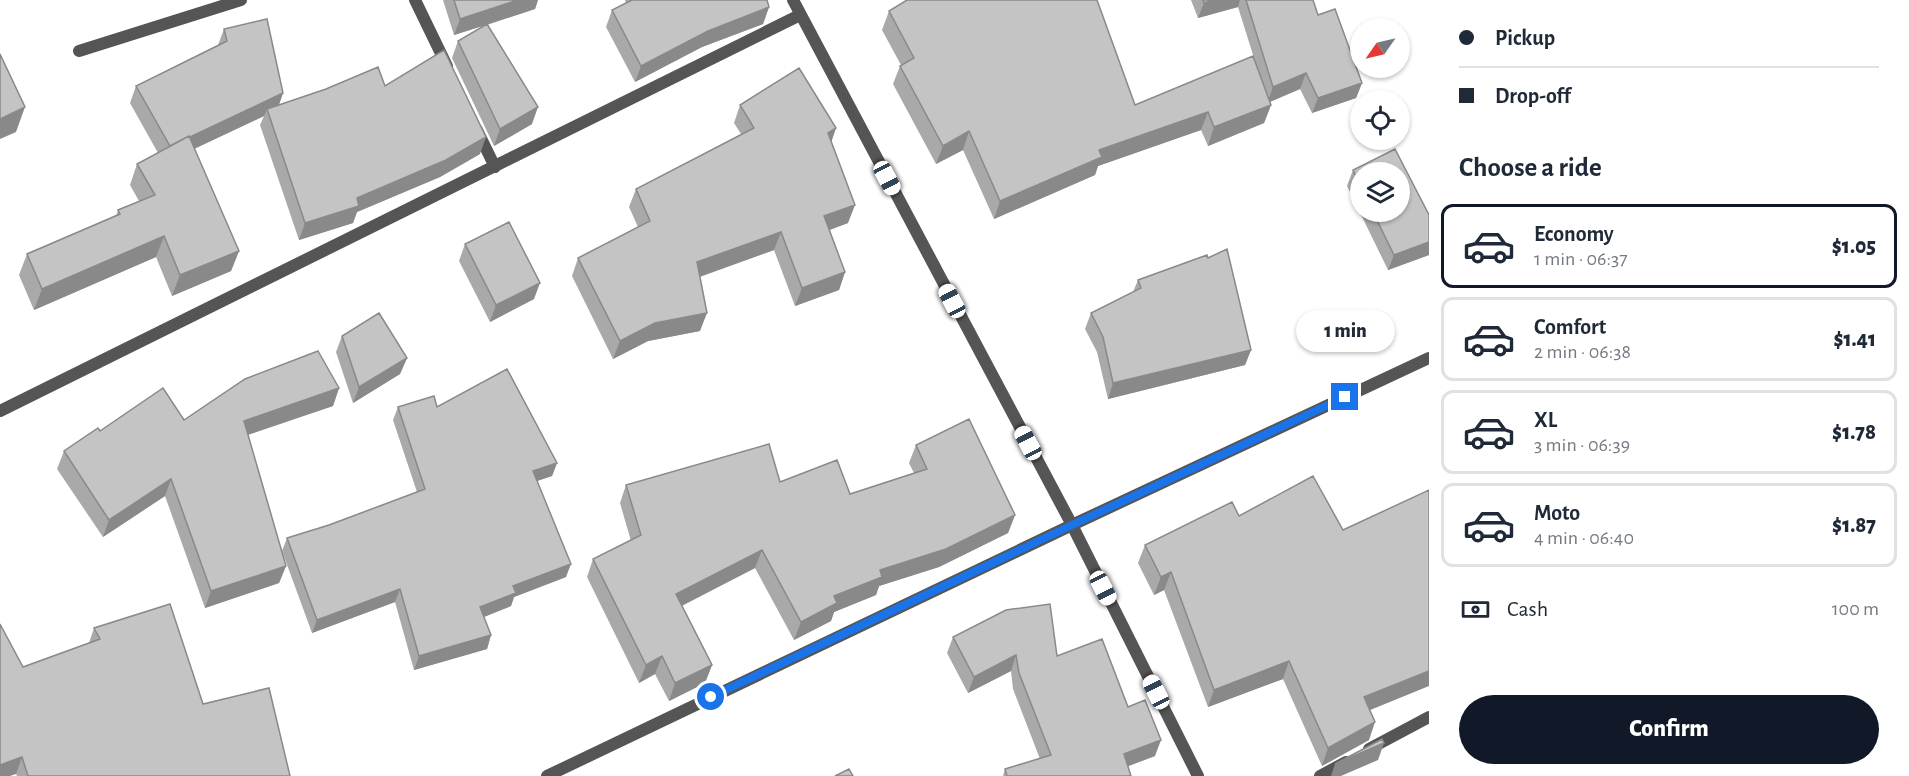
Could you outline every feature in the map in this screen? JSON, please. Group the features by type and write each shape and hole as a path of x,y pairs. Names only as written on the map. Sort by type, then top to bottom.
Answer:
{"street":[{"path":"79,51 241,0"},
{"path":"415,0 450,73"},
{"path":"793,0 1072,525 1198,776"},
{"path":"0,411 800,15"},
{"path":"470,115 495,167"},
{"path":"547,776 1072,525 1429,358"},
{"path":"1320,776 1429,717"}],"building":[{"path":"454,0 518,0 460,19"},
{"path":"632,0 767,0 769,7 708,31 641,66 612,10"},
{"path":"907,0 1097,0 1135,105 1253,56 1271,105 1214,127 1208,112 1099,150 1102,157 1000,201 969,131 943,146 900,66 914,58 889,11"},
{"path":"1246,0 1313,0 1318,15 1335,9 1350,50 1350,78 1360,78 1362,83 1318,98 1306,73 1273,87"},
{"path":"267,19 283,93 170,146 136,86 227,41 224,29"},
{"path":"487,24 538,107 500,129 458,41"},
{"path":"444,50 486,137 446,160 357,198 359,206 305,223 267,109 326,89 378,67 385,86"},
{"path":"0,54 25,107 0,119"},
{"path":"799,68 836,128 828,133 855,205 824,216 845,272 802,288 781,232 697,262 707,313 655,323 620,341 578,258 650,221 636,189 754,128 740,105"},
{"path":"189,136 239,251 180,275 164,236 42,289 27,254 120,214 118,210 155,195 137,164"},
{"path":"1396,150 1402,162 1369,162"},
{"path":"1410,178 1429,215 1429,242 1394,255 1378,222 1410,222"},
{"path":"509,222 540,283 496,305 465,244"},
{"path":"1227,249 1251,350 1113,383 1103,337 1091,313 1141,288 1138,280 1207,255 1208,258"},
{"path":"379,313 407,358 359,387 342,336"},
{"path":"318,351 339,388 244,421 286,566 211,591 171,479 109,520 64,451 98,428 100,431 163,388 184,420 245,379"},
{"path":"507,369 557,463 533,471 571,564 513,586 516,593 480,607 491,635 419,656 400,589 317,620 287,538 329,525 425,489 398,407 434,396 437,407"},
{"path":"969,419 1015,515 946,549 880,570 882,577 834,596 837,603 801,622 762,550 676,594 712,665 675,683 662,656 646,665 593,559 641,535 626,485 769,444 780,482 837,460 850,494 927,469 916,445"},
{"path":"1313,476 1343,530 1429,490 1429,671 1364,697 1375,722 1328,748 1289,661 1214,690 1171,572 1161,577 1145,545 1232,502 1239,516"},
{"path":"170,604 203,704 269,688 290,776 28,776 22,757 0,765 0,624 23,667 100,639 94,628"},
{"path":"1050,604 1057,656 1102,639 1128,707 1145,700 1161,740 1124,754 1131,776 1007,776 1005,769 1051,755 1019,673 1016,655 974,677 953,637 1006,610"},
{"path":"1382,739 1384,743 1335,764"},
{"path":"849,769 853,776 835,776"}],"route":[{"path":"711,697 1345,397"}]}
